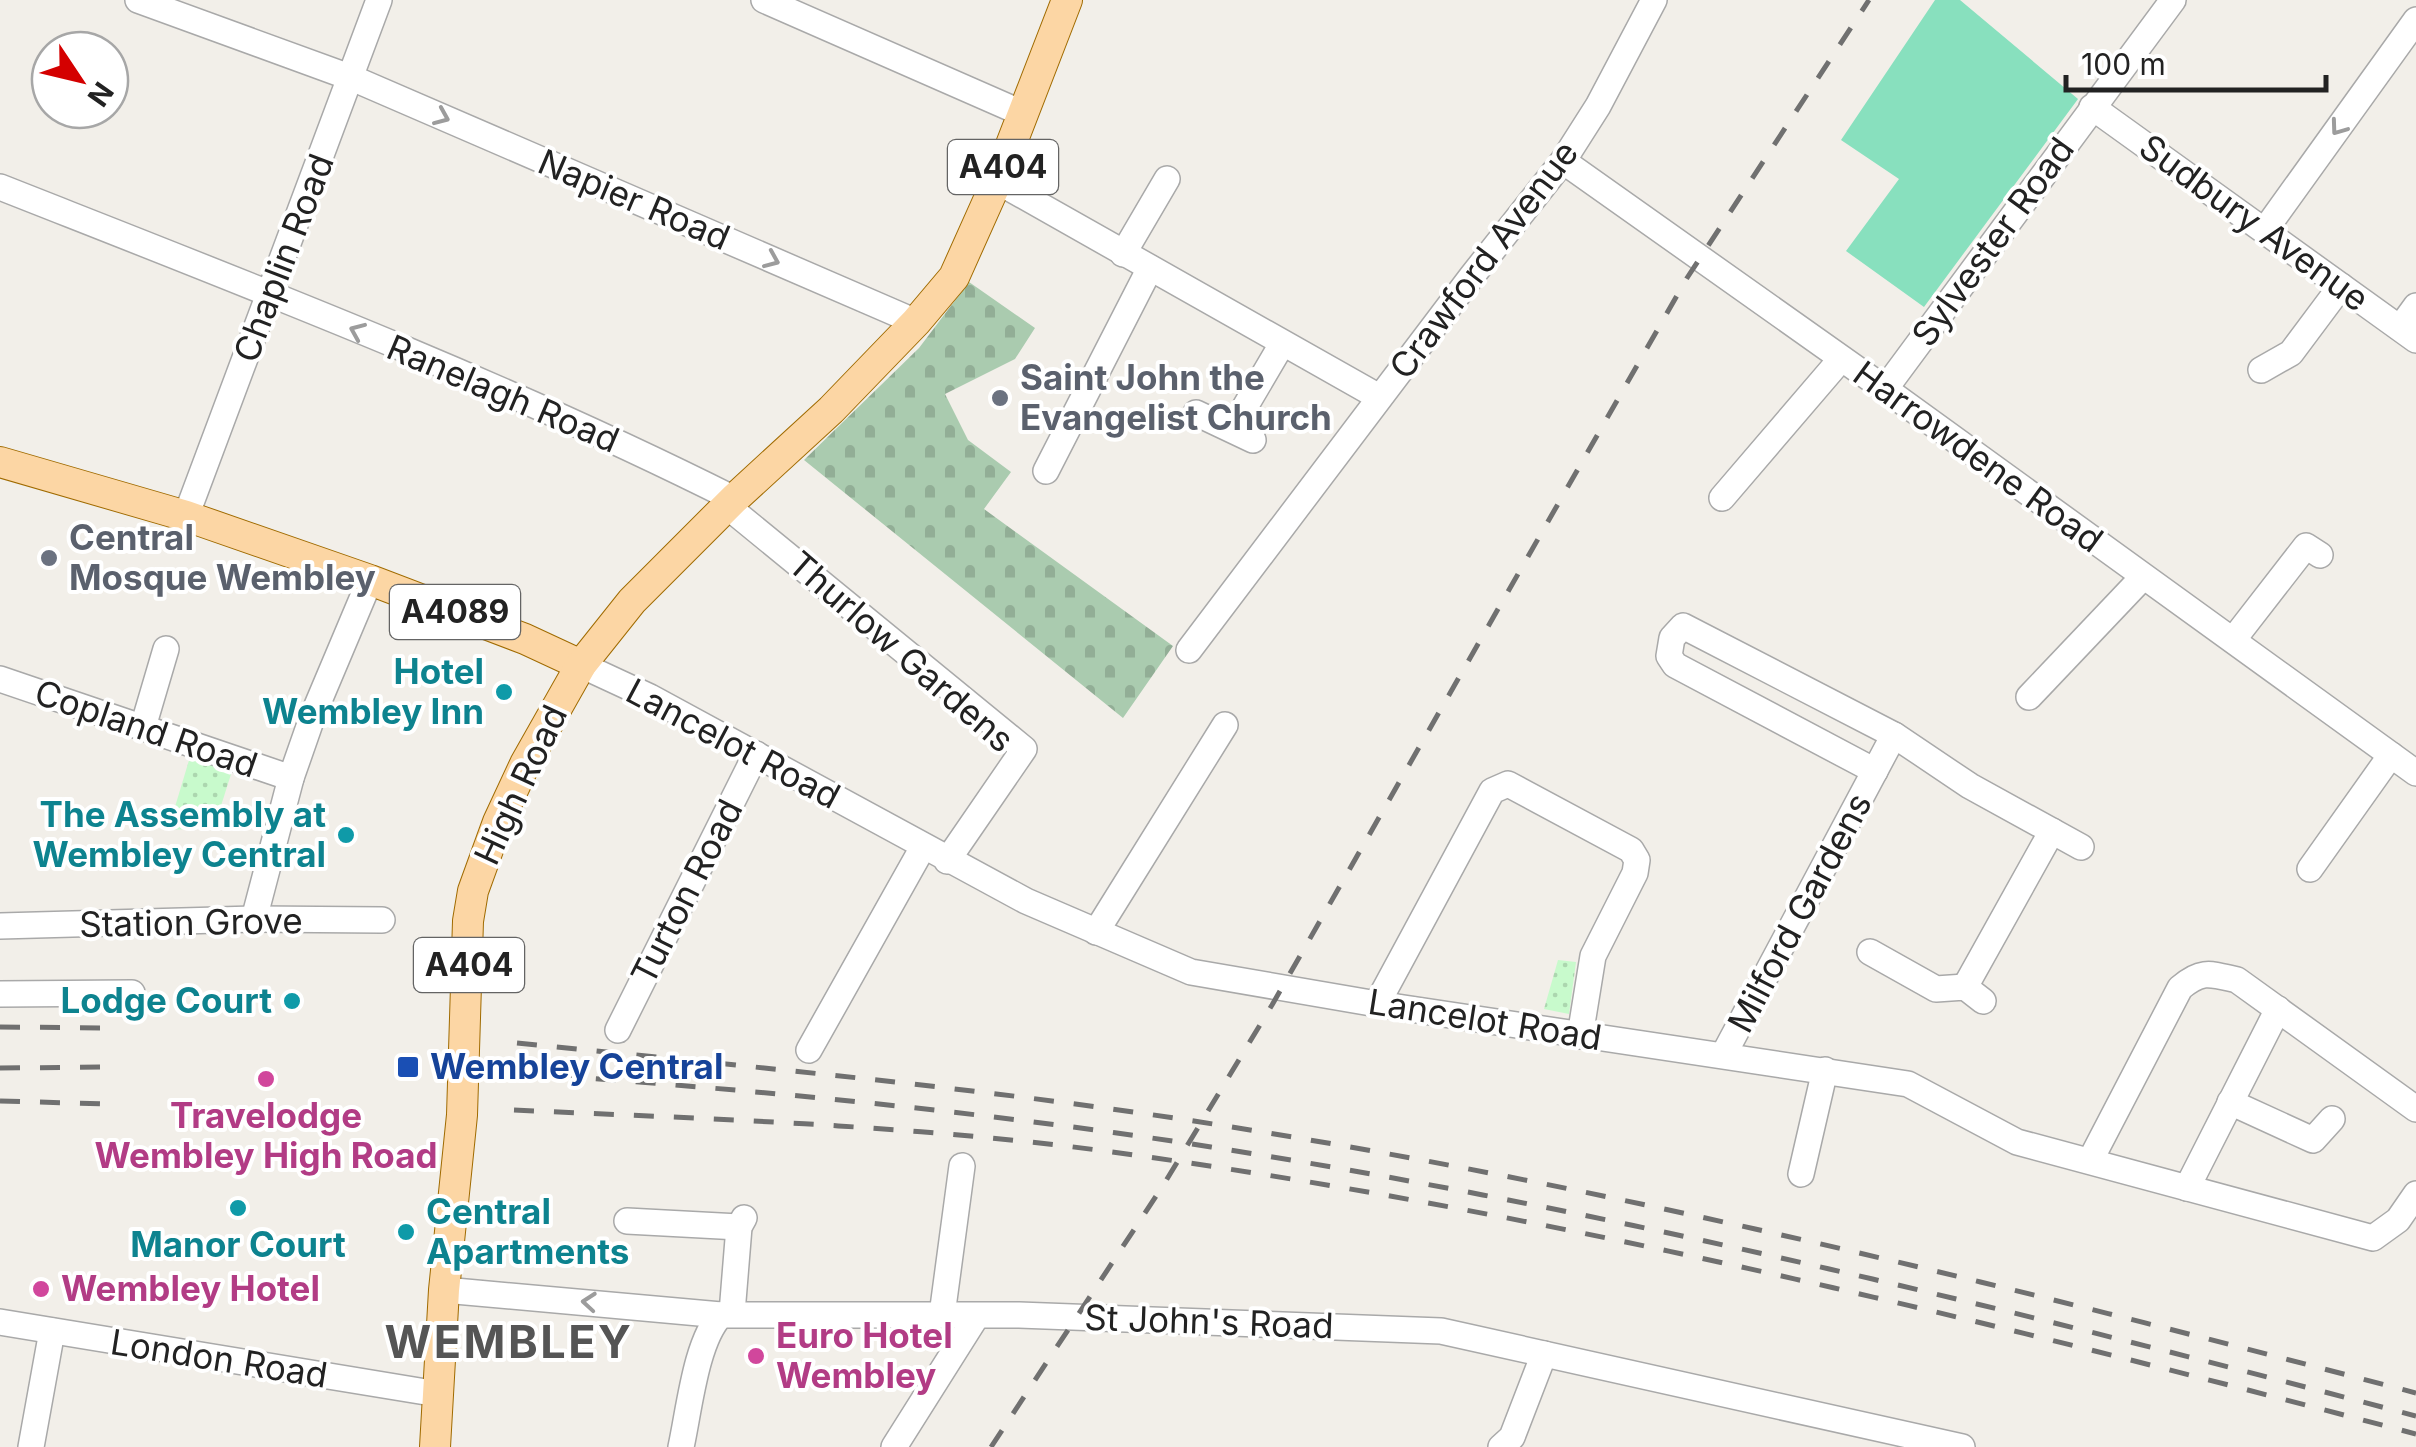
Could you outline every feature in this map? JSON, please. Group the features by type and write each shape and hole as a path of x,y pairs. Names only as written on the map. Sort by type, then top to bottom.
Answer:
{"main road":[{"name":"A404","path":"916,322 954,278 998,181 1067,0"},
{"name":"High Road","path":"435,1447 468,922 476,880 498,822 525,764 581,664 621,613 916,322"},
{"name":"A4089","path":"2,468 186,516 370,580 581,664"}],"street":[{"name":"Napier Road","path":"138,0 352,78 916,322"},
{"name":"Chaplin Road","path":"186,516 379,0"},
{"path":"764,0 1024,114"},
{"name":"Crawford Avenue","path":"998,181 1379,397 1564,161 1654,0"},
{"name":"Sylvester Road","path":"1885,389 2173,0"},
{"path":"2264,230 2416,20"},
{"name":"Sudbury Avenue","path":"2092,107 2408,334"},
{"name":"Harrowdene Road","path":"1564,161 2416,773"},
{"path":"1123,254 1166,179"},
{"name":"Ranelagh Road","path":"0,188 270,294 630,449 730,502"},
{"path":"1046,471 1150,268"},
{"path":"2261,370 2291,353 2340,286"},
{"path":"2408,334 2416,306"},
{"path":"1196,413 1242,434 1282,344"},
{"path":"1722,498 1841,359"},
{"path":"1189,650 1379,397"},
{"name":"Thurlow Gardens","path":"730,502 1024,748 947,861"},
{"path":"2232,640 2307,546"},
{"path":"2029,697 2142,577"},
{"path":"254,919 292,778 320,697 370,580"},
{"name":"Milford Gardens","path":"1875,771 1676,665 1669,656 1672,638 1682,626 1894,735 1970,786 2081,846"},
{"path":"143,726 166,649"},
{"name":"Lancelot Road","path":"581,664 756,754 947,861 1191,972 1580,1036 1724,1054 1908,1084 2017,1142 2373,1238 2398,1220 2416,1194"},
{"name":"Copland Road","path":"0,679 292,778"},
{"path":"1096,932 1225,726"},
{"name":"Milford Gardens","path":"1724,1054 1894,735"},
{"name":"Turton Road","path":"618,1030 756,754"},
{"path":"2310,870 2391,755"},
{"path":"1377,1004 1492,792 1508,784 1631,850 1637,860 1593,956 1580,1036"},
{"path":"1870,952 1936,989 1974,994 2052,831"},
{"path":"809,1050 924,848"},
{"name":"Station Grove","path":"0,926 254,919 382,920"},
{"path":"2090,1161 2180,988 2194,976 2210,974 2238,980 2416,1109"},
{"path":"0,994 132,994"},
{"path":"2187,1188 2278,1009"},
{"path":"1801,1174 1826,1070"},
{"path":"2230,1102 2313,1140 2332,1119"},
{"path":"942,1315 962,1166"},
{"path":"626,1221 742,1223 727,1314 712,1324 705,1342 681,1447"},
{"name":"St John's Road","path":"444,1290 727,1314 1019,1315 1441,1331 1871,1437 1962,1447"},
{"path":"894,1447 976,1317"},
{"name":"London Road","path":"0,1322 438,1394"},
{"path":"32,1447 52,1331"},
{"path":"1501,1447 1512,1437 1544,1354"}],"green space":[{"path":"1935,0 1960,0 2078,99 1924,307 1846,251 1899,179 1841,140"},
{"path":"969,282 1035,328 1015,359 945,394 968,440 1011,472 984,509 1173,646 1123,718 804,460 919,348"},
{"path":"190,757 232,771 214,828 168,830"},
{"path":"1558,960 1576,962 1569,1014 1544,1009"}],"railway":[{"path":"991,1447 1164,1184 1272,1005 1687,278 1869,0"},
{"path":"0,1027 108,1028"},
{"path":"517,1043 1068,1103 1397,1156 1836,1248 2416,1393"},
{"path":"0,1068 107,1067"},
{"path":"516,1073 951,1112 1125,1134 1363,1173 1515,1201 1817,1266 2416,1416"},
{"path":"0,1101 107,1104"},
{"path":"514,1110 810,1124 1031,1142 1436,1204 1928,1310 2416,1434"}],"place":[{"name":"Saint John the Evangelist Church","path":"1000,398"},
{"name":"Central Mosque Wembley","path":"49,558"},
{"name":"Hotel Wembley Inn","path":"504,692"},
{"name":"The Assembly at Wembley Central","path":"346,835"},
{"name":"Lodge Court","path":"292,1001"},
{"name":"Wembley Central","path":"408,1067"},
{"name":"Travelodge Wembley High Road","path":"266,1079"},
{"name":"Manor Court","path":"238,1208"},
{"name":"Central Apartments","path":"406,1232"},
{"name":"Wembley Hotel","path":"41,1289"},
{"name":"Euro Hotel Wembley","path":"756,1356"}],"district":[{"name":"WEMBLEY","path":"509,1342"}]}
